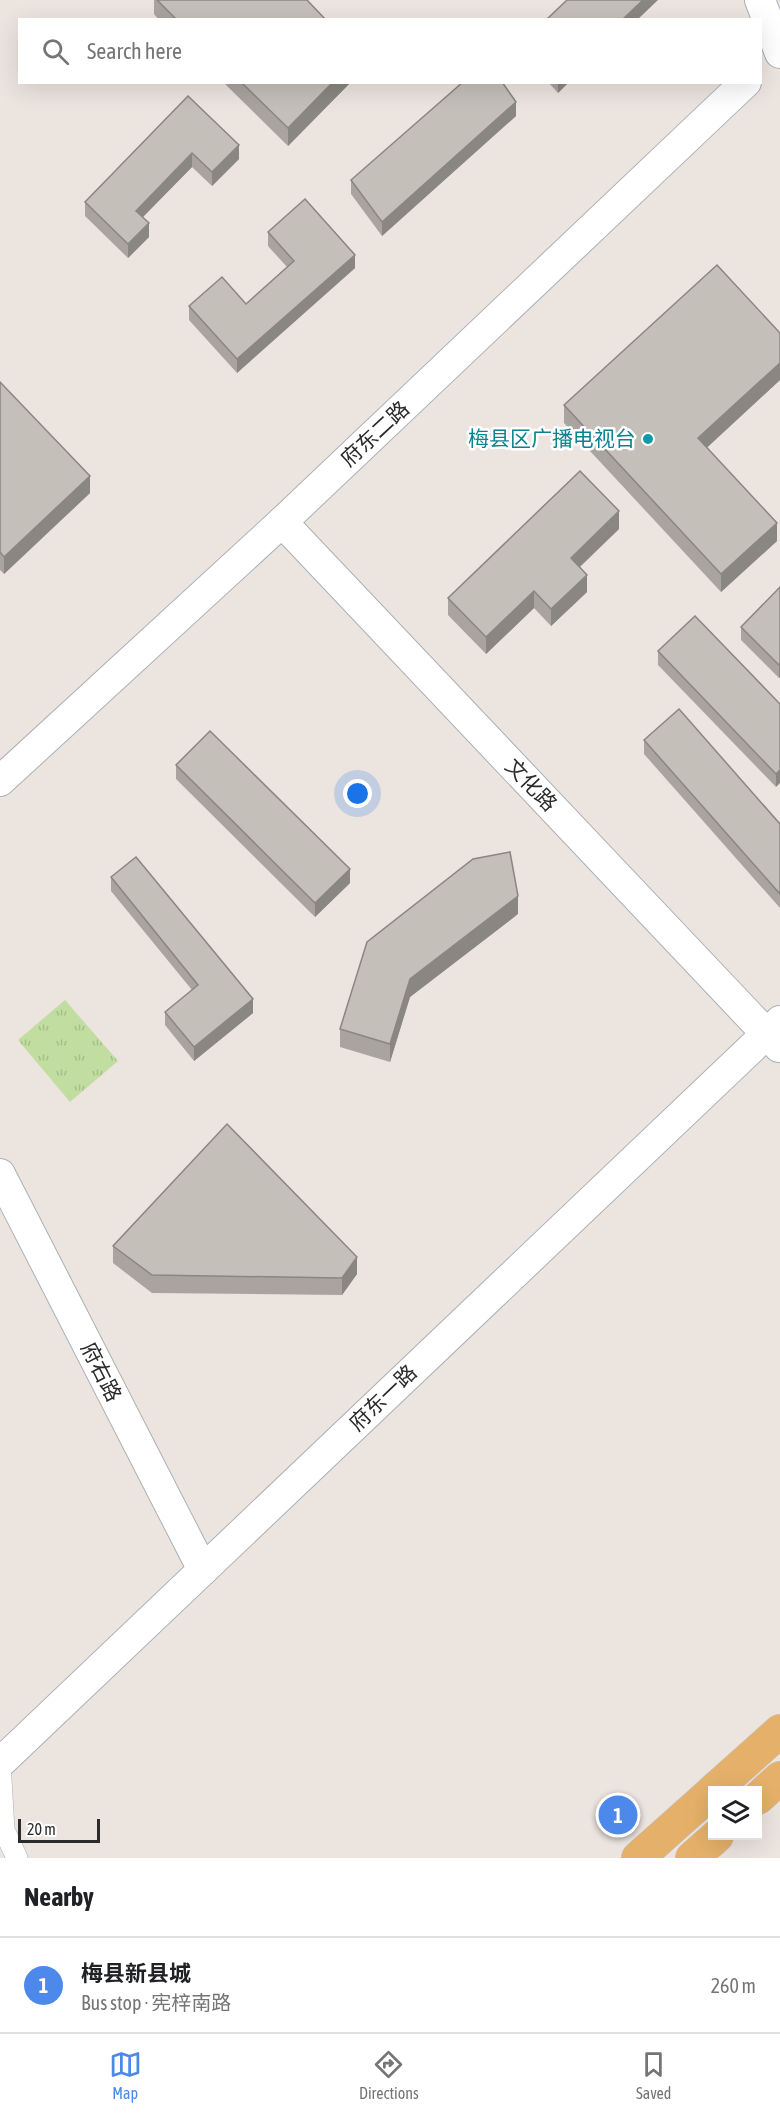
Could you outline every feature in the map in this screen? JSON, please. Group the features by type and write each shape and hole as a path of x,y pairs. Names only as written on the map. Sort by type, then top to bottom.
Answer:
{"main road":[{"path":"719,1786 780,1731"},
{"path":"762,1794 780,1778"},
{"path":"638,1858 708,1795"},
{"path":"692,1858 712,1840"}],"street":[{"path":"760,0 780,52 762,67"},
{"name":"府东二路","path":"0,781 282,522 744,84"},
{"name":"文化路","path":"282,522 776,1034"},
{"name":"府东一路","path":"0,1763 776,1034"},
{"name":"府右路","path":"0,1174 203,1570"},
{"path":"0,1763 4,1830 17,1858"}],"green space":[{"path":"65,1000 118,1061 70,1102 18,1040"}],"building":[{"path":"157,0 307,0 324,18 175,18"},
{"path":"567,0 643,0 624,18 548,18"},
{"path":"243,84 331,84 288,128"},
{"path":"461,84 503,84 516,102 382,222 351,180"},
{"path":"188,96 239,145 212,172 192,153 136,211 149,223 128,244 85,202"},
{"path":"305,199 355,255 237,359 189,306 222,277 246,304 294,261 268,232"},
{"name":"梅县区广播电视台","path":"717,265 780,333 780,363 698,438 777,523 721,574 564,405"},
{"path":"0,382 90,476 4,557 0,552"},
{"path":"580,471 619,511 571,558 587,575 551,609 534,591 486,637 448,598"},
{"path":"780,587 780,663 779,665 741,627"},
{"path":"695,616 780,704 780,770 776,774 658,651"},
{"path":"679,709 780,824 780,894 644,740"},
{"path":"210,731 350,869 315,903 176,765"},
{"path":"510,852 518,896 410,979 390,1044 340,1029 367,942 473,859"},
{"path":"136,857 253,999 194,1047 165,1012 198,985 111,877"},
{"path":"227,1124 357,1257 342,1278 152,1275 113,1246"}],"place":[{"name":"梅县区广播电视台","path":"648,439"},
{"name":"梅县新县城","path":"618,1815"}]}
